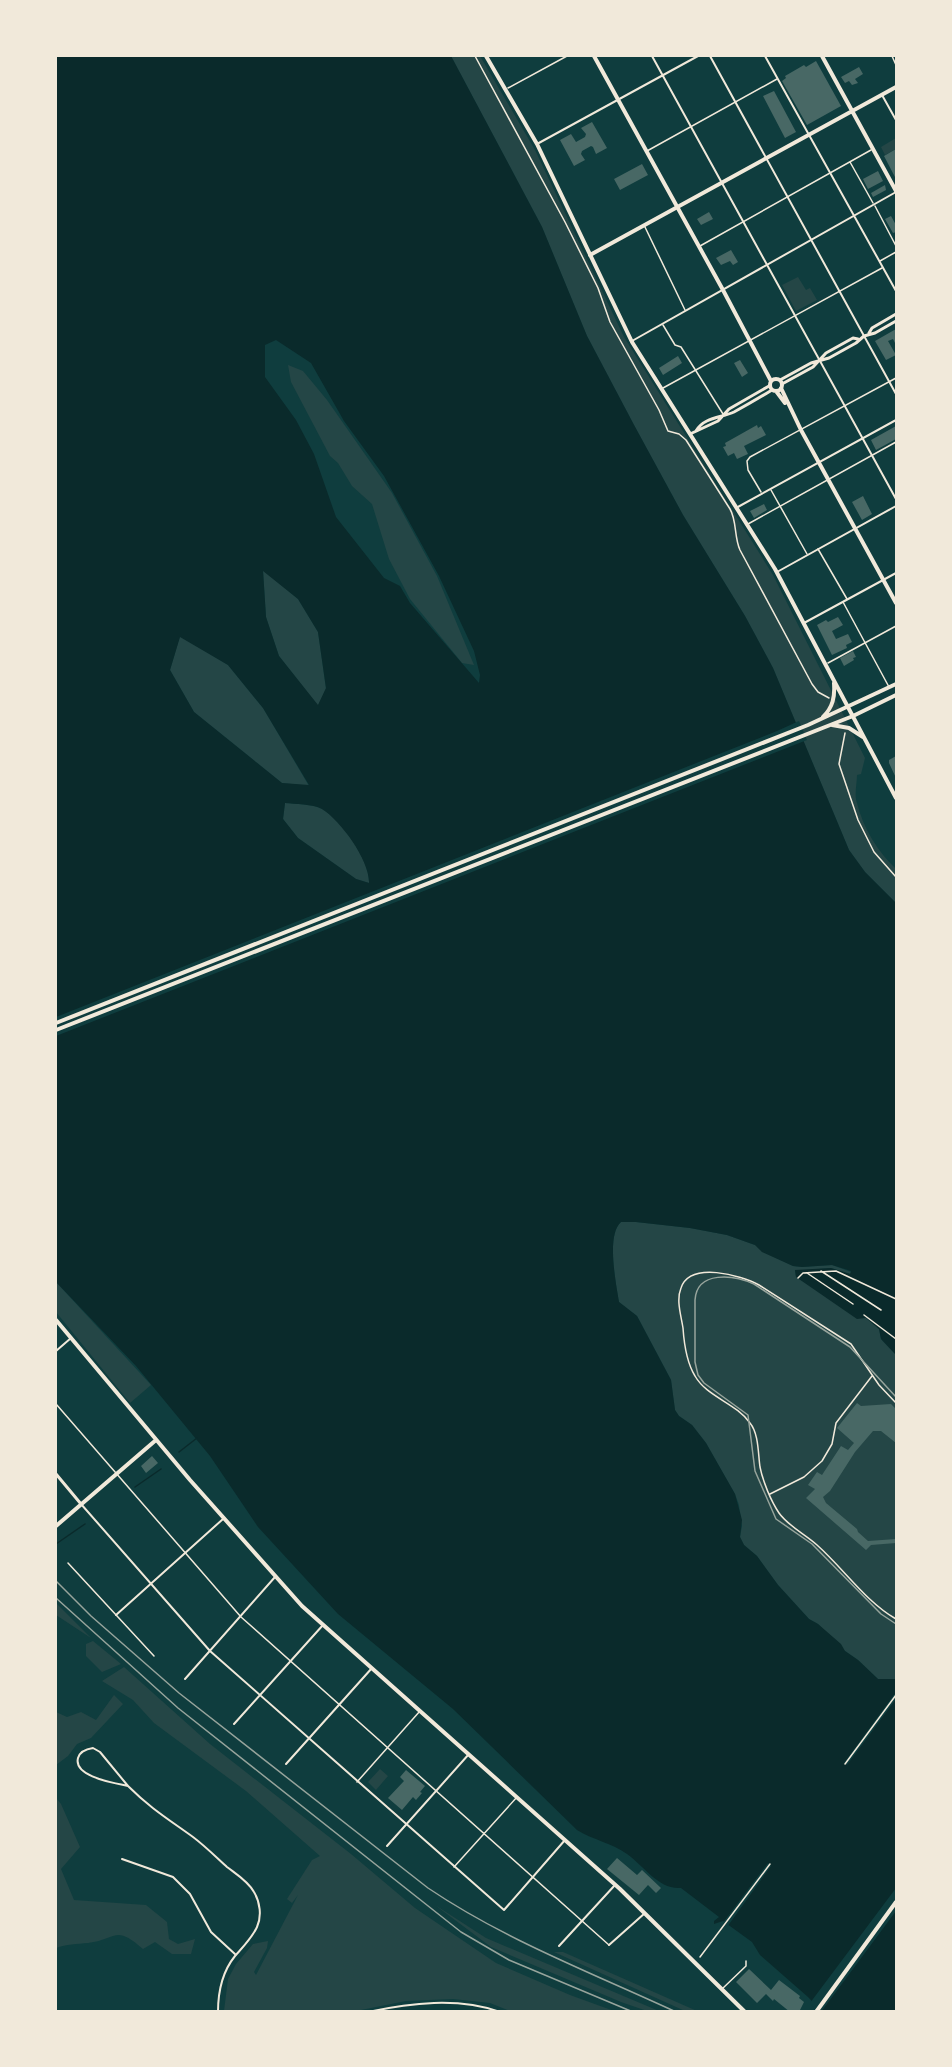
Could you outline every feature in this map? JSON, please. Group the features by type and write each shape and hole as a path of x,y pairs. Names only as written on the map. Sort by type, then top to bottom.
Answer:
{"main road":[{"path":"486,56 537,144 632,342 777,572 897,798"},
{"path":"594,56 766,371 790,408 828,481 897,603"},
{"path":"822,56 897,192"},
{"path":"590,255 897,87"},
{"path":"818,721 832,706 833,679"},
{"path":"56,1023 818,721 897,684"},
{"path":"56,1030 853,716 896,697"},
{"path":"825,726 846,727 865,739"},
{"path":"56,1320 223,1519 275,1577 323,1625 615,1885 745,2012"},
{"path":"56,1526 156,1440"},
{"path":"816,2012 897,1902"}],"street":[{"path":"505,90 567,56"},
{"path":"652,56 897,499"},
{"path":"537,144 698,56"},
{"path":"710,56 897,394"},
{"path":"765,56 897,291"},
{"path":"892,56 897,64"},
{"path":"646,151 777,79"},
{"path":"882,95 897,120"},
{"path":"699,247 873,149"},
{"path":"850,162 897,246"},
{"path":"632,342 897,192"},
{"path":"644,225 686,311"},
{"path":"879,261 897,252"},
{"path":"661,389 883,267"},
{"path":"869,333 872,328 897,315"},
{"path":"690,434 696,431 698,426 724,415 729,409 813,367 826,353 853,338 858,339 874,333 897,321"},
{"path":"663,324 675,345 681,347 724,415"},
{"path":"762,493 748,470 747,461 755,454 897,378"},
{"path":"736,508 897,420"},
{"path":"747,525 897,442"},
{"path":"771,489 807,555"},
{"path":"777,572 897,506"},
{"path":"818,549 847,600"},
{"path":"803,624 897,573"},
{"path":"843,602 890,688"},
{"path":"824,664 897,626"},
{"path":"897,1403 879,1384 857,1351 844,1339 751,1281 710,1272 698,1272 688,1277 682,1284 679,1301 683,1333 693,1374 703,1386 740,1413 752,1425 760,1469 778,1512 818,1546 876,1605 897,1619"},
{"path":"56,1351 70,1338"},
{"path":"770,1494 804,1477 822,1461 832,1444 836,1423 873,1375"},
{"path":"56,1404 241,1617 609,1945 645,1913"},
{"path":"56,1474 210,1651 504,1910 565,1840"},
{"path":"116,1615 223,1519"},
{"path":"69,1563 154,1656"},
{"path":"185,1679 275,1577"},
{"path":"234,1724 323,1625"},
{"path":"286,1764 372,1668"},
{"path":"357,1782 420,1711"},
{"path":"128,1786 83,1773 78,1764 80,1754 86,1749 97,1749 128,1786 152,1809 195,1838 242,1878 254,1893 260,1906 258,1925 222,1979 218,2012"},
{"path":"387,1846 469,1754"},
{"path":"454,1867 517,1796"},
{"path":"122,1859 173,1877 190,1894 211,1932 236,1955"},
{"path":"560,1946 615,1885"},
{"path":"722,1989 746,1966 746,1961"},
{"path":"368,2012 400,2006 445,2003 478,2005 500,2012"}],"path":[{"path":"475,56 565,222 598,290 610,322 660,410 668,431 679,434 687,440 730,509 734,516 735,536 740,550 812,684 816,690 830,699"},
{"path":"846,730 839,762 846,788 868,844 897,877"},
{"path":"798,1278 803,1272 836,1270 897,1299"},
{"path":"821,1271 881,1310"},
{"path":"806,1272 853,1304"},
{"path":"864,1315 897,1339"},
{"path":"845,1764 897,1695"},
{"path":"700,1957 770,1864"}],"shaded area":[{"path":"56,56 451,56 542,227 587,336 683,515 745,616 773,668 849,850 865,872 896,903 896,1355 881,1339 879,1329 866,1318 857,1319 796,1277 795,1270 831,1268 850,1274 851,1271 832,1265 793,1266 762,1252 755,1245 727,1235 636,1222 621,1222 616,1228 613,1248 619,1302 637,1316 671,1380 675,1410 679,1416 692,1425 706,1443 735,1494 742,1520 740,1537 744,1545 757,1556 778,1585 809,1619 841,1644 845,1651 878,1679 896,1679 896,2011 821,2011 760,1955 752,1942 723,1921 714,1924 719,1917 681,1888 666,1885 621,1850 577,1830 453,1709 338,1614 258,1527 210,1456 136,1366 56,1282","holes":["276,340 311,363 344,421 384,476 439,576 474,651 480,675 479,683 410,603 400,586 384,578 336,517 314,454 296,420 265,377 265,345","263,571 298,599 318,632 326,688 318,705 279,656 266,617","180,637 228,665 263,708 309,785 282,783 194,712 170,670","285,803 309,805 322,809 338,823 360,853 369,883 356,879 298,838 283,819"]},
{"path":"451,56 480,56 535,150 624,337 773,575 865,758 861,774 857,775 856,800 872,839 896,869 896,903 865,872 849,850 773,668 745,616 683,515 587,336 542,227"},
{"path":"896,138 896,149 885,155 881,147"},
{"path":"798,277 806,290 810,288 817,300 796,311 782,285"},
{"path":"288,365 303,371 327,400 392,493 437,576 474,665 462,663 410,599 389,559 372,504 352,486 338,463 330,456 291,382"},
{"path":"263,570 298,599 318,632 326,689 318,706 279,656 266,617"},
{"path":"180,636 228,665 263,708 309,786 282,783 194,712 170,670"},
{"path":"285,803 318,807 330,814 346,831 360,853 369,883 356,879 298,838 283,819"},
{"path":"621,1222 690,1228 727,1235 755,1245 793,1266 832,1265 851,1272 851,1274 831,1268 795,1271 796,1277 866,1318 879,1329 881,1339 896,1355 896,1679 878,1679 845,1651 818,1624 809,1619 778,1585 757,1556 744,1545 740,1537 742,1526 735,1494 706,1443 692,1425 679,1416 675,1410 671,1380 637,1316 619,1302 613,1248 616,1228"},
{"path":"56,1282 151,1385 130,1403 56,1312"},
{"path":"56,1603 91,1638 56,1615"},
{"path":"93,1641 121,1664 102,1672 86,1656 86,1644"},
{"path":"124,1667 210,1744 351,1854 415,1908 496,1963 614,2011 510,2011 490,2003 453,1999 406,2001 351,2012 224,2011 228,1979 236,1964 253,1944 268,1941 267,1948 254,1972 256,1975 298,1895 292,1903 287,1899 312,1860 320,1856 246,1791 154,1723 133,1700 102,1681"},
{"path":"114,1695 123,1704 91,1738 77,1744 68,1756 56,1765 56,1712 67,1717 81,1712 96,1720"},
{"path":"380,1769 388,1776 376,1790 368,1782"},
{"path":"56,1798 61,1804 80,1847 61,1869 74,1900 146,1905 167,1922 169,1939 178,1944 195,1939 191,1954 172,1954 155,1942 143,1949 134,1941 121,1935 56,1948"},
{"path":"435,1905 486,1938 659,2011 647,2011 621,2002 491,1947"},
{"path":"554,1952 563,1952 697,2011 685,2011"}],"pier":[{"path":"799,721 807,740 56,1036 56,1017"},
{"path":"896,1692 896,1699 847,1765 844,1763"},
{"path":"768,1863 771,1866 727,1927 722,1924"},
{"path":"896,1888 896,1911 821,2012 817,2012 810,2003"}],"building":[{"path":"816,61 841,106 807,125 782,81 786,78 785,76"},
{"path":"859,67 863,74 855,79 858,83 852,85 849,81 845,83 841,77"},
{"path":"774,91 796,132 785,138 763,96"},
{"path":"592,122 607,148 596,154 591,146 582,151 581,154 585,160 574,166 560,140 571,134 576,142 585,137 586,134 581,128"},
{"path":"896,149 896,179 884,156"},
{"path":"642,164 648,175 620,190 614,179"},
{"path":"878,171 883,181 868,189 863,179"},
{"path":"885,185 886,190 873,197 871,193"},
{"path":"709,212 713,219 701,225 697,219"},
{"path":"891,216 896,225 896,232 893,233 885,219"},
{"path":"731,250 738,262 733,265 730,261 721,265 716,258"},
{"path":"896,329 896,345 893,339 888,341 896,355 886,360 875,341"},
{"path":"678,356 682,363 663,375 659,368"},
{"path":"740,360 748,373 742,377 734,363"},
{"path":"757,425 758,428 761,426 766,435 744,446 748,454 737,459 734,453 728,456 723,447 726,446 725,443"},
{"path":"896,426 896,439 876,450 871,440"},
{"path":"863,496 872,514 862,520 852,502"},
{"path":"764,504 767,510 754,518 750,511"},
{"path":"838,617 843,625 832,631 836,639 848,634 852,642 846,645 847,648 832,655 817,625"},
{"path":"853,651 856,657 844,666 840,658"},
{"path":"896,756 896,778 889,760"},
{"path":"857,1403 861,1406 891,1404 896,1409 896,1443 881,1431 873,1431 855,1452 830,1491 823,1497 826,1503 868,1541 896,1539 896,1543 871,1545 866,1550 806,1498 815,1489 808,1485 817,1472 822,1475 841,1446 848,1450 854,1443 837,1428"},
{"path":"152,1456 158,1463 146,1473 141,1466"},
{"path":"406,1770 425,1786 416,1800 413,1797 402,1810 388,1798 404,1781 400,1777"},
{"path":"617,1858 637,1875 642,1870 661,1888 656,1893 648,1885 639,1895 607,1869"},
{"path":"749,1969 771,1990 779,1980 800,1996 799,1998 804,2002 799,2012 790,2012 766,1994 757,2003 736,1982"}],"waterway":[{"path":"179,1452 197,1438"},
{"path":"135,1487 161,1469"},
{"path":"56,1544 85,1524"}],"railway":[{"path":"896,1397 850,1347 754,1284 737,1278 718,1277 709,1279 697,1290 695,1362 698,1375 704,1383 748,1415 755,1471 776,1519 812,1544 881,1614 896,1624"},
{"path":"56,1581 91,1616 179,1693 428,1888 457,1907 518,1940 676,2012"},
{"path":"56,1598 178,1708 461,1932 509,1960 633,2012"}]}
